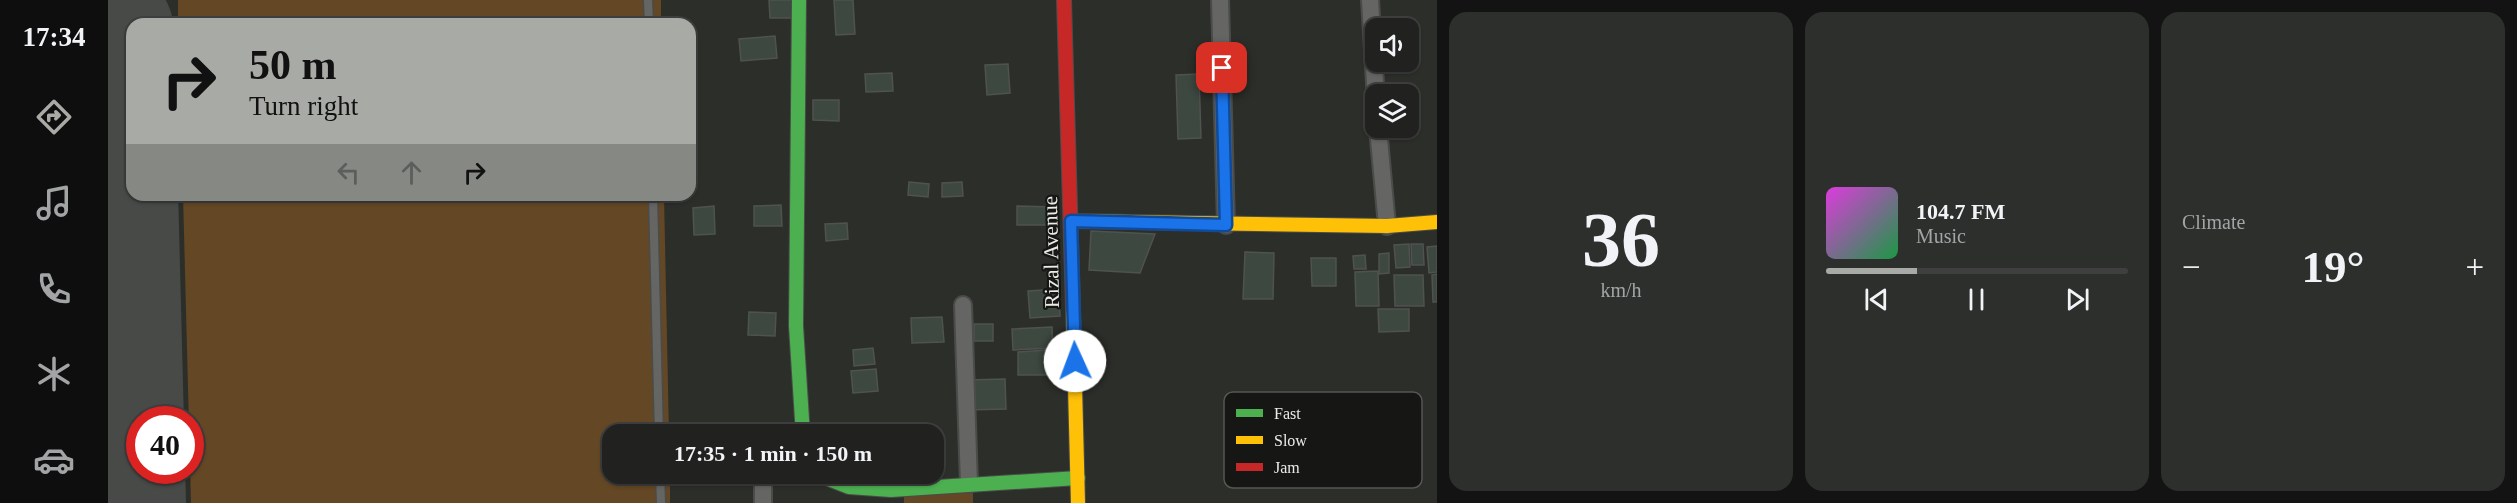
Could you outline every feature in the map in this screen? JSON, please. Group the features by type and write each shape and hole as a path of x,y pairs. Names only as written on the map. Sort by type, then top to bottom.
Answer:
{"street":[{"path":"799,0 796,326 802,424"},
{"name":"Rizal Avenue","path":"1064,0 1078,503"},
{"path":"1220,0 1226,225"},
{"path":"1370,0 1375,84"},
{"path":"1379,138 1387,226"},
{"path":"1071,221 1387,226 1437,222"},
{"path":"963,305 969,484"},
{"path":"840,484 907,496 969,484 1078,478"},
{"path":"763,484 763,503"}],"lane":[{"path":"648,0 649,18"},
{"path":"653,201 659,424"},
{"path":"660,484 661,503"}],"shaded area":[{"path":"178,0 661,0 661,18 178,18"},
{"path":"183,201 664,201 669,424 602,424 602,484 670,484 670,503 191,503 191,484 204,484 204,406 188,406"},
{"path":"973,491 973,503 904,503 904,492"}],"building":[{"path":"769,0 793,0 793,18 770,18"},
{"path":"834,0 853,0 855,34 836,35"},
{"path":"775,36 777,58 741,61 739,39"},
{"path":"1008,64 1010,93 987,95 985,65"},
{"path":"892,73 893,91 866,92 865,74"},
{"path":"1199,74 1201,138 1178,139 1176,75"},
{"path":"813,100 839,100 839,121 813,120"},
{"path":"909,182 929,184 928,197 908,195"},
{"path":"962,182 963,196 942,197 942,183"},
{"path":"781,205 782,226 754,226 754,206"},
{"path":"714,206 715,234 694,235 693,208"},
{"path":"1017,206 1054,207 1053,225 1017,225"},
{"path":"847,223 848,239 826,241 825,224"},
{"path":"1091,231 1155,234 1140,273 1089,270"},
{"path":"1409,244 1410,267 1396,268 1394,245"},
{"path":"1411,244 1423,244 1424,265 1412,265"},
{"path":"1437,246 1437,272 1429,273 1427,247"},
{"path":"1245,252 1274,253 1273,299 1243,299"},
{"path":"1389,253 1389,273 1379,274 1379,254"},
{"path":"1365,255 1366,269 1354,269 1353,256"},
{"path":"1311,258 1336,258 1336,286 1312,286"},
{"path":"1378,271 1379,306 1356,306 1355,272"},
{"path":"1437,274 1437,302 1433,302 1432,275"},
{"path":"1394,275 1423,275 1424,306 1395,306"},
{"path":"1058,289 1060,316 1030,318 1028,291"},
{"path":"1378,309 1409,309 1409,331 1379,332"},
{"path":"749,312 776,313 775,336 748,335"},
{"path":"942,317 944,342 912,343 911,318"},
{"path":"974,324 993,324 993,341 974,341"},
{"path":"1052,327 1053,348 1013,350 1012,329"},
{"path":"873,348 875,364 854,366 853,350"},
{"path":"1048,350 1048,375 1018,375 1018,352"},
{"path":"876,369 878,391 853,393 851,371"},
{"path":"1005,379 1006,409 966,410 966,380"}],"runway":[{"path":"108,32 120,503"}],"traffic: fast":[{"path":"799,0 796,326 802,424"},
{"path":"841,484 849,487 891,490 1078,478"}],"traffic: slow":[{"path":"1071,221 1387,226 1437,222"},
{"path":"1073,308 1078,503"}],"traffic: jam":[{"path":"1064,0 1073,308"}],"route":[{"path":"1075,361 1071,221 1226,225 1222,68"}]}
